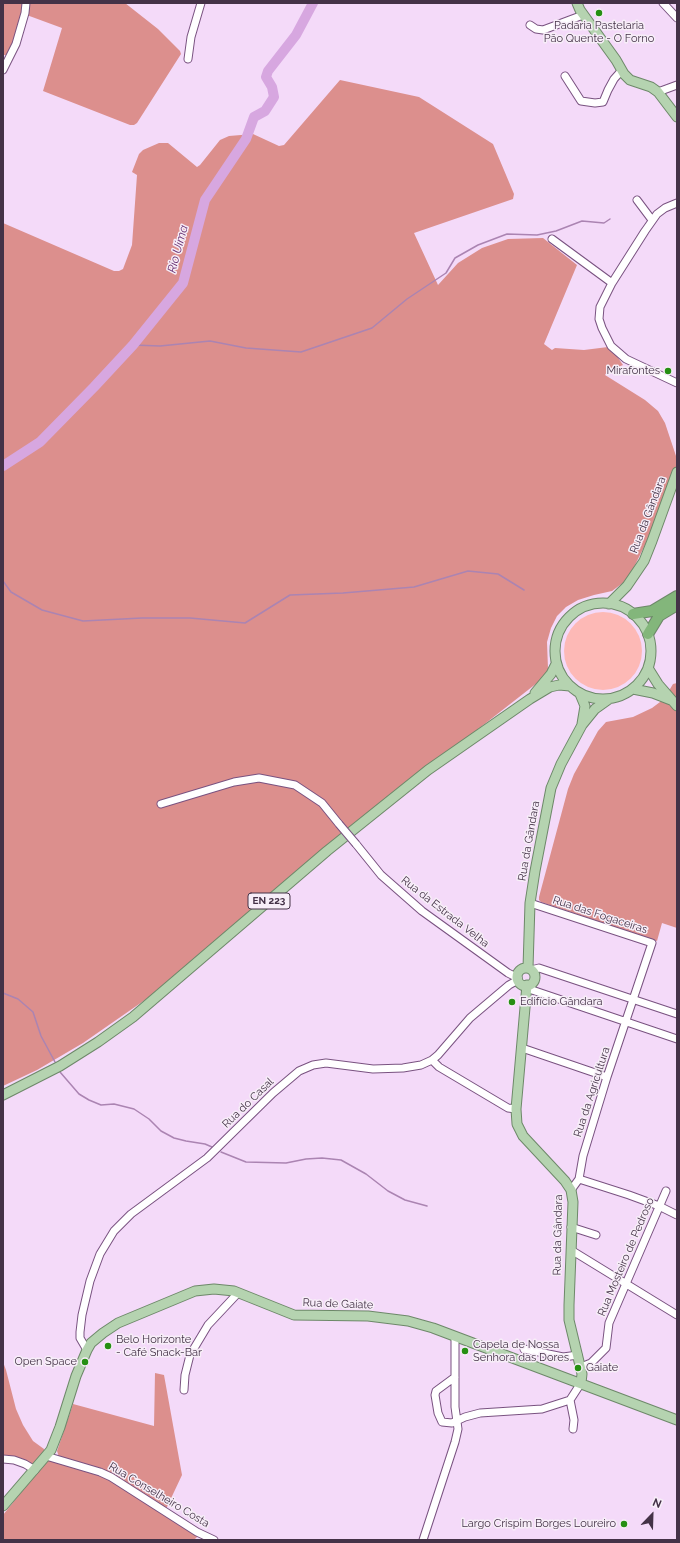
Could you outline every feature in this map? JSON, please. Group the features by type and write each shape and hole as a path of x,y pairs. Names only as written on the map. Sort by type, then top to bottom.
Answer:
{"highway":[{"path":"629,611 652,611 677,596"},
{"path":"648,634 659,616 677,605"}],"main road":[{"path":"577,3 583,15 630,80 652,87 658,92 677,117"},
{"name":"Rua da Gândara","path":"609,604 627,586 644,561 677,472"},
{"name":"Rua da Gândara","path":"627,586 624,596 629,611"},
{"path":"592,604 609,604 629,611 644,626 648,634 651,651 648,668 639,683 626,694 610,699 594,698 580,694 564,680 556,664 556,639 559,630 569,617 576,611 592,604"},
{"name":"EN 223","path":"530,699 546,681 556,664"},
{"path":"648,668 658,684 675,704"},
{"name":"EN 223","path":"3,1096 60,1066 98,1042 133,1017 327,851 428,770 530,699 550,687 559,685 570,686"},
{"path":"633,689 653,693 675,704"},
{"name":"Rua da Gândara","path":"580,694 585,706 582,725"},
{"name":"Rua da Gândara","path":"581,1383 581,1367 569,1320 573,1202 571,1190 523,1136 517,1124 516,1109 528,985 535,979 535,974 530,969 530,903 551,788 560,764 582,725 595,709 610,699"},
{"path":"528,985 522,984 518,979 520,970 530,969"},
{"name":"Rua de Gaiate","path":"3,1506 35,1470 50,1450 60,1427 76,1376 91,1343 118,1323 195,1291 214,1289 238,1293 294,1315 368,1316 408,1321 455,1336 677,1420"}],"street":[{"path":"3,70 16,44 25,13 26,3"},
{"path":"188,58 201,3"},
{"path":"663,3 677,18"},
{"path":"530,25 536,29 543,30 583,15"},
{"path":"565,76 581,101 595,103 603,102 614,79 622,70"},
{"path":"658,92 677,85"},
{"path":"637,200 652,220"},
{"path":"677,203 665,208 652,220 612,283 600,307 599,320 611,346 626,359 677,383"},
{"path":"552,238 612,283"},
{"name":"Rua da Estrada Velha","path":"161,804 234,782 259,778 295,785 322,803 381,875 422,911 518,979"},
{"name":"Rua das Fogaceiras","path":"530,903 652,943 633,999"},
{"path":"530,969 539,968 677,1014"},
{"name":"Rua do Casal","path":"87,1350 80,1338 80,1332 82,1315 90,1281 100,1254 114,1231 131,1214 207,1158 273,1093 299,1071 313,1065 326,1063 373,1069 403,1068 422,1065 438,1055 470,1018 518,979"},
{"path":"528,985 532,990 677,1039"},
{"name":"Rua da Agricultura","path":"571,1190 579,1180 583,1156 633,999"},
{"path":"522,1048 607,1077"},
{"path":"432,1060 439,1067 508,1108 516,1109"},
{"path":"579,1180 659,1206 677,1216"},
{"name":"Rua Mosteiro de Pedroso","path":"581,1367 591,1363 606,1348 609,1323 666,1191"},
{"path":"572,1227 596,1235"},
{"path":"571,1250 677,1315"},
{"path":"184,1390 185,1375 190,1355 208,1325 238,1293"},
{"path":"423,1540 458,1429 455,1378 455,1336"},
{"path":"524,1349 563,1357 578,1355"},
{"path":"455,1378 435,1394 438,1414 442,1422 457,1422 465,1417 480,1413 542,1410 570,1400 581,1383"},
{"path":"570,1400 574,1420 573,1429"},
{"name":"Rua Conselheiro Costa","path":"46,1456 100,1472 111,1477 198,1532 214,1540"},
{"path":"3,1459 14,1460 35,1470"}],"shaded area":[{"path":"3,3 125,3 158,29 180,51 181,54 137,123 130,125 43,91 62,28 24,14 7,55 3,55"},
{"path":"340,80 419,97 493,144 514,194 513,199 414,233 438,285 458,263 482,248 508,239 543,238 577,265 544,344 552,350 555,348 584,350 608,347 612,349 623,365 607,372 605,375 645,400 658,411 665,423 677,459 676,468 645,545 634,567 624,582 612,591 578,600 566,607 557,616 551,628 547,642 548,669 544,677 349,830 155,993 83,1043 37,1070 3,1086 3,223 114,271 119,271 123,269 132,245 137,175 132,172 139,154 143,150 159,143 168,143 197,167 220,140 229,136 253,134 279,146 284,145"},
{"path":"603,612 618,615 631,623 639,636 642,651 639,666 631,679 618,687 603,690 588,687 575,679 567,666 564,651 567,636 575,623 588,615"},
{"path":"677,683 677,928 662,923 657,941 541,902 539,897 568,789 574,774 598,731 606,722 633,717 652,708 664,699 673,684"},
{"path":"3,1362 16,1409 23,1425 33,1441 44,1449 32,1465 23,1459 3,1455"},
{"path":"155,1373 164,1375 182,1475 166,1509 122,1480 59,1457 57,1451 73,1404 154,1426"},
{"path":"47,1460 100,1476 111,1481 198,1536 194,1540 3,1540 3,1515"}],"waterway":[{"name":"Rio Uíma","path":"3,466 40,442 133,345 183,283 205,200 246,139 254,117 265,111 274,97 272,87 266,77 268,71 296,35 313,3"},
{"path":"133,345 160,346 210,341 246,348 301,352 372,328 407,299 446,273 455,258 478,245 507,234 537,235 556,231 582,221 604,223 610,219"},
{"path":"3,581 11,592 42,610 83,621 142,618 190,618 245,623 290,595 343,593 414,587 468,571 498,574 524,590"},
{"path":"3,993 18,999 33,1012 41,1036 55,1062"},
{"path":"60,1072 79,1094 89,1100 101,1105 114,1104 134,1109 149,1119 161,1131 174,1138 205,1144 212,1147"},
{"path":"221,1152 246,1162 286,1163 306,1159 322,1158 341,1160 366,1174 388,1191 405,1200 427,1206"}],"place":[{"name":"Padaria Pastelaria Pão Quente - O Forno","path":"599,13"},
{"name":"Mirafontes","path":"668,371"},
{"name":"Edifício Gândara","path":"512,1002"},
{"name":"Belo Horizonte - Café Snack-Bar","path":"108,1346"},
{"name":"Capela de Nossa Senhora das Dores","path":"465,1351"},
{"name":"Open Space","path":"85,1362"},
{"name":"Gaiate","path":"578,1368"},
{"name":"Largo Crispim Borges Loureiro","path":"624,1524"}]}
